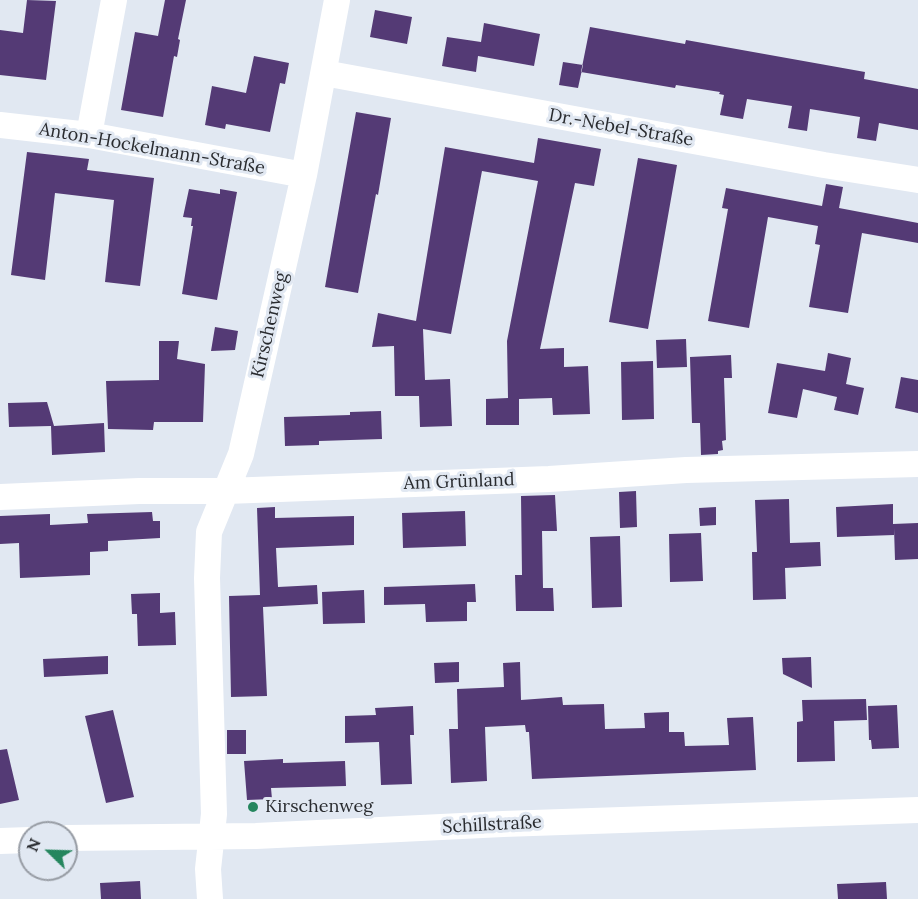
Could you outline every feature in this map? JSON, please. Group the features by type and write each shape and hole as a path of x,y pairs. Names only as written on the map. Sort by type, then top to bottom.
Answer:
{"street":[{"path":"89,135 114,0"},
{"name":"Kirschenweg","path":"210,899 208,869 214,814 207,578 209,532 241,454 304,175 337,0"},
{"name":"Dr.-Nebel-Straße","path":"324,74 918,180"},
{"name":"Anton-Hockelmann-Straße","path":"0,125 89,135 304,175"},
{"name":"Am Grünland","path":"0,497 549,479 686,470 918,464"},
{"name":"Schillstraße","path":"78,838 212,837 503,824 918,810"},
{"path":"0,841 18,840"}],"building":[{"path":"27,0 56,1 46,80 0,75 0,30 23,33"},
{"path":"165,0 186,0 178,39 180,40 177,57 174,56 163,117 121,110 135,32 158,36"},
{"path":"375,10 412,17 407,44 370,37"},
{"path":"484,23 540,34 534,66 478,56 476,72 442,66 447,37 481,42"},
{"path":"590,27 685,44 686,40 865,72 864,79 918,89 918,130 879,123 876,141 857,138 860,117 810,109 807,131 788,128 792,106 747,99 743,119 720,115 724,95 719,94 720,92 676,85 675,88 581,72"},
{"path":"254,56 289,63 285,84 280,83 270,132 226,124 225,129 205,125 212,86 246,93"},
{"path":"563,62 583,65 578,88 559,85"},
{"path":"356,112 391,118 358,293 325,287"},
{"path":"538,138 601,149 594,186 575,183 540,349 564,348 564,367 588,366 590,414 553,415 552,398 519,399 519,425 486,425 486,399 508,398 507,341 538,181 482,171 451,334 423,329 425,380 450,379 452,426 420,427 419,396 395,396 394,346 372,347 378,313 416,321 445,147 534,163"},
{"path":"27,152 89,159 87,170 154,178 140,286 105,282 114,200 55,193 45,280 11,275"},
{"path":"638,158 677,165 648,329 609,322"},
{"path":"826,184 843,187 839,208 918,223 918,243 862,233 848,313 809,307 820,245 815,244 818,226 768,217 749,328 708,321 728,209 722,208 726,188 822,206"},
{"path":"189,189 220,194 220,189 237,192 217,300 182,294 193,226 191,226 192,218 183,217"},
{"path":"215,327 238,331 235,350 211,351"},
{"path":"686,339 687,367 657,368 656,340"},
{"path":"159,341 179,341 177,359 205,364 203,422 154,422 153,430 108,429 106,381 159,380"},
{"path":"828,353 851,358 846,384 864,388 858,415 834,410 837,397 803,389 797,418 768,413 777,363 825,371"},
{"path":"731,355 732,378 724,378 726,440 722,441 723,450 718,451 718,454 701,455 700,423 692,423 690,357"},
{"path":"653,361 654,419 622,420 621,362"},
{"path":"901,377 918,380 918,413 895,408"},
{"path":"47,402 54,426 104,423 105,452 52,455 51,426 9,427 8,403"},
{"path":"381,411 382,439 319,441 319,445 285,446 284,417 350,415 350,412"},
{"path":"636,491 637,527 620,528 619,492"},
{"path":"555,495 557,531 542,531 543,588 553,588 554,611 516,611 515,575 522,575 521,496"},
{"path":"789,499 790,543 820,542 821,566 785,568 786,599 753,600 752,552 757,552 755,500"},
{"path":"893,504 893,524 918,523 918,559 895,560 894,528 894,535 837,537 836,507"},
{"path":"275,507 275,518 354,516 354,545 276,548 278,587 317,585 318,604 263,607 267,696 231,697 229,596 260,595 257,508"},
{"path":"716,507 716,525 700,526 699,508"},
{"path":"465,511 466,546 403,548 402,513"},
{"path":"152,512 153,521 160,521 160,538 108,541 108,551 90,552 90,575 20,578 19,543 0,544 0,516 50,514 50,525 88,523 87,514"},
{"path":"701,533 703,581 670,582 669,534"},
{"path":"620,536 622,607 592,608 590,537"},
{"path":"475,584 476,602 467,602 467,621 426,622 425,604 384,605 384,587"},
{"path":"364,590 365,623 323,624 322,592"},
{"path":"160,593 160,613 175,612 176,645 138,646 137,614 132,614 131,594"},
{"path":"108,656 108,674 44,677 43,659"},
{"path":"811,657 812,688 783,674 782,658"},
{"path":"459,662 459,682 435,683 434,663"},
{"path":"520,662 521,700 562,697 563,705 604,704 605,729 645,728 644,713 669,712 669,732 684,732 685,746 729,745 727,718 753,717 756,770 532,779 529,732 526,732 525,725 485,727 487,781 451,783 449,729 458,729 457,689 504,687 503,663"},
{"path":"866,699 867,720 834,721 835,761 797,762 797,722 803,721 802,700"},
{"path":"897,705 899,748 872,749 871,740 869,740 868,706"},
{"path":"413,706 414,735 410,735 412,784 381,785 379,742 345,743 345,716 376,715 375,708"},
{"path":"113,710 134,797 106,803 85,716"},
{"path":"227,730 246,730 246,754 227,754"},
{"path":"7,749 19,800 0,804 0,750"},
{"path":"283,759 283,763 345,761 346,786 271,788 272,799 247,800 244,761"},
{"path":"140,881 141,899 101,899 100,883"},
{"path":"886,882 887,899 838,899 837,884"}],"place":[{"name":"Kirschenweg","path":"253,807"}]}
